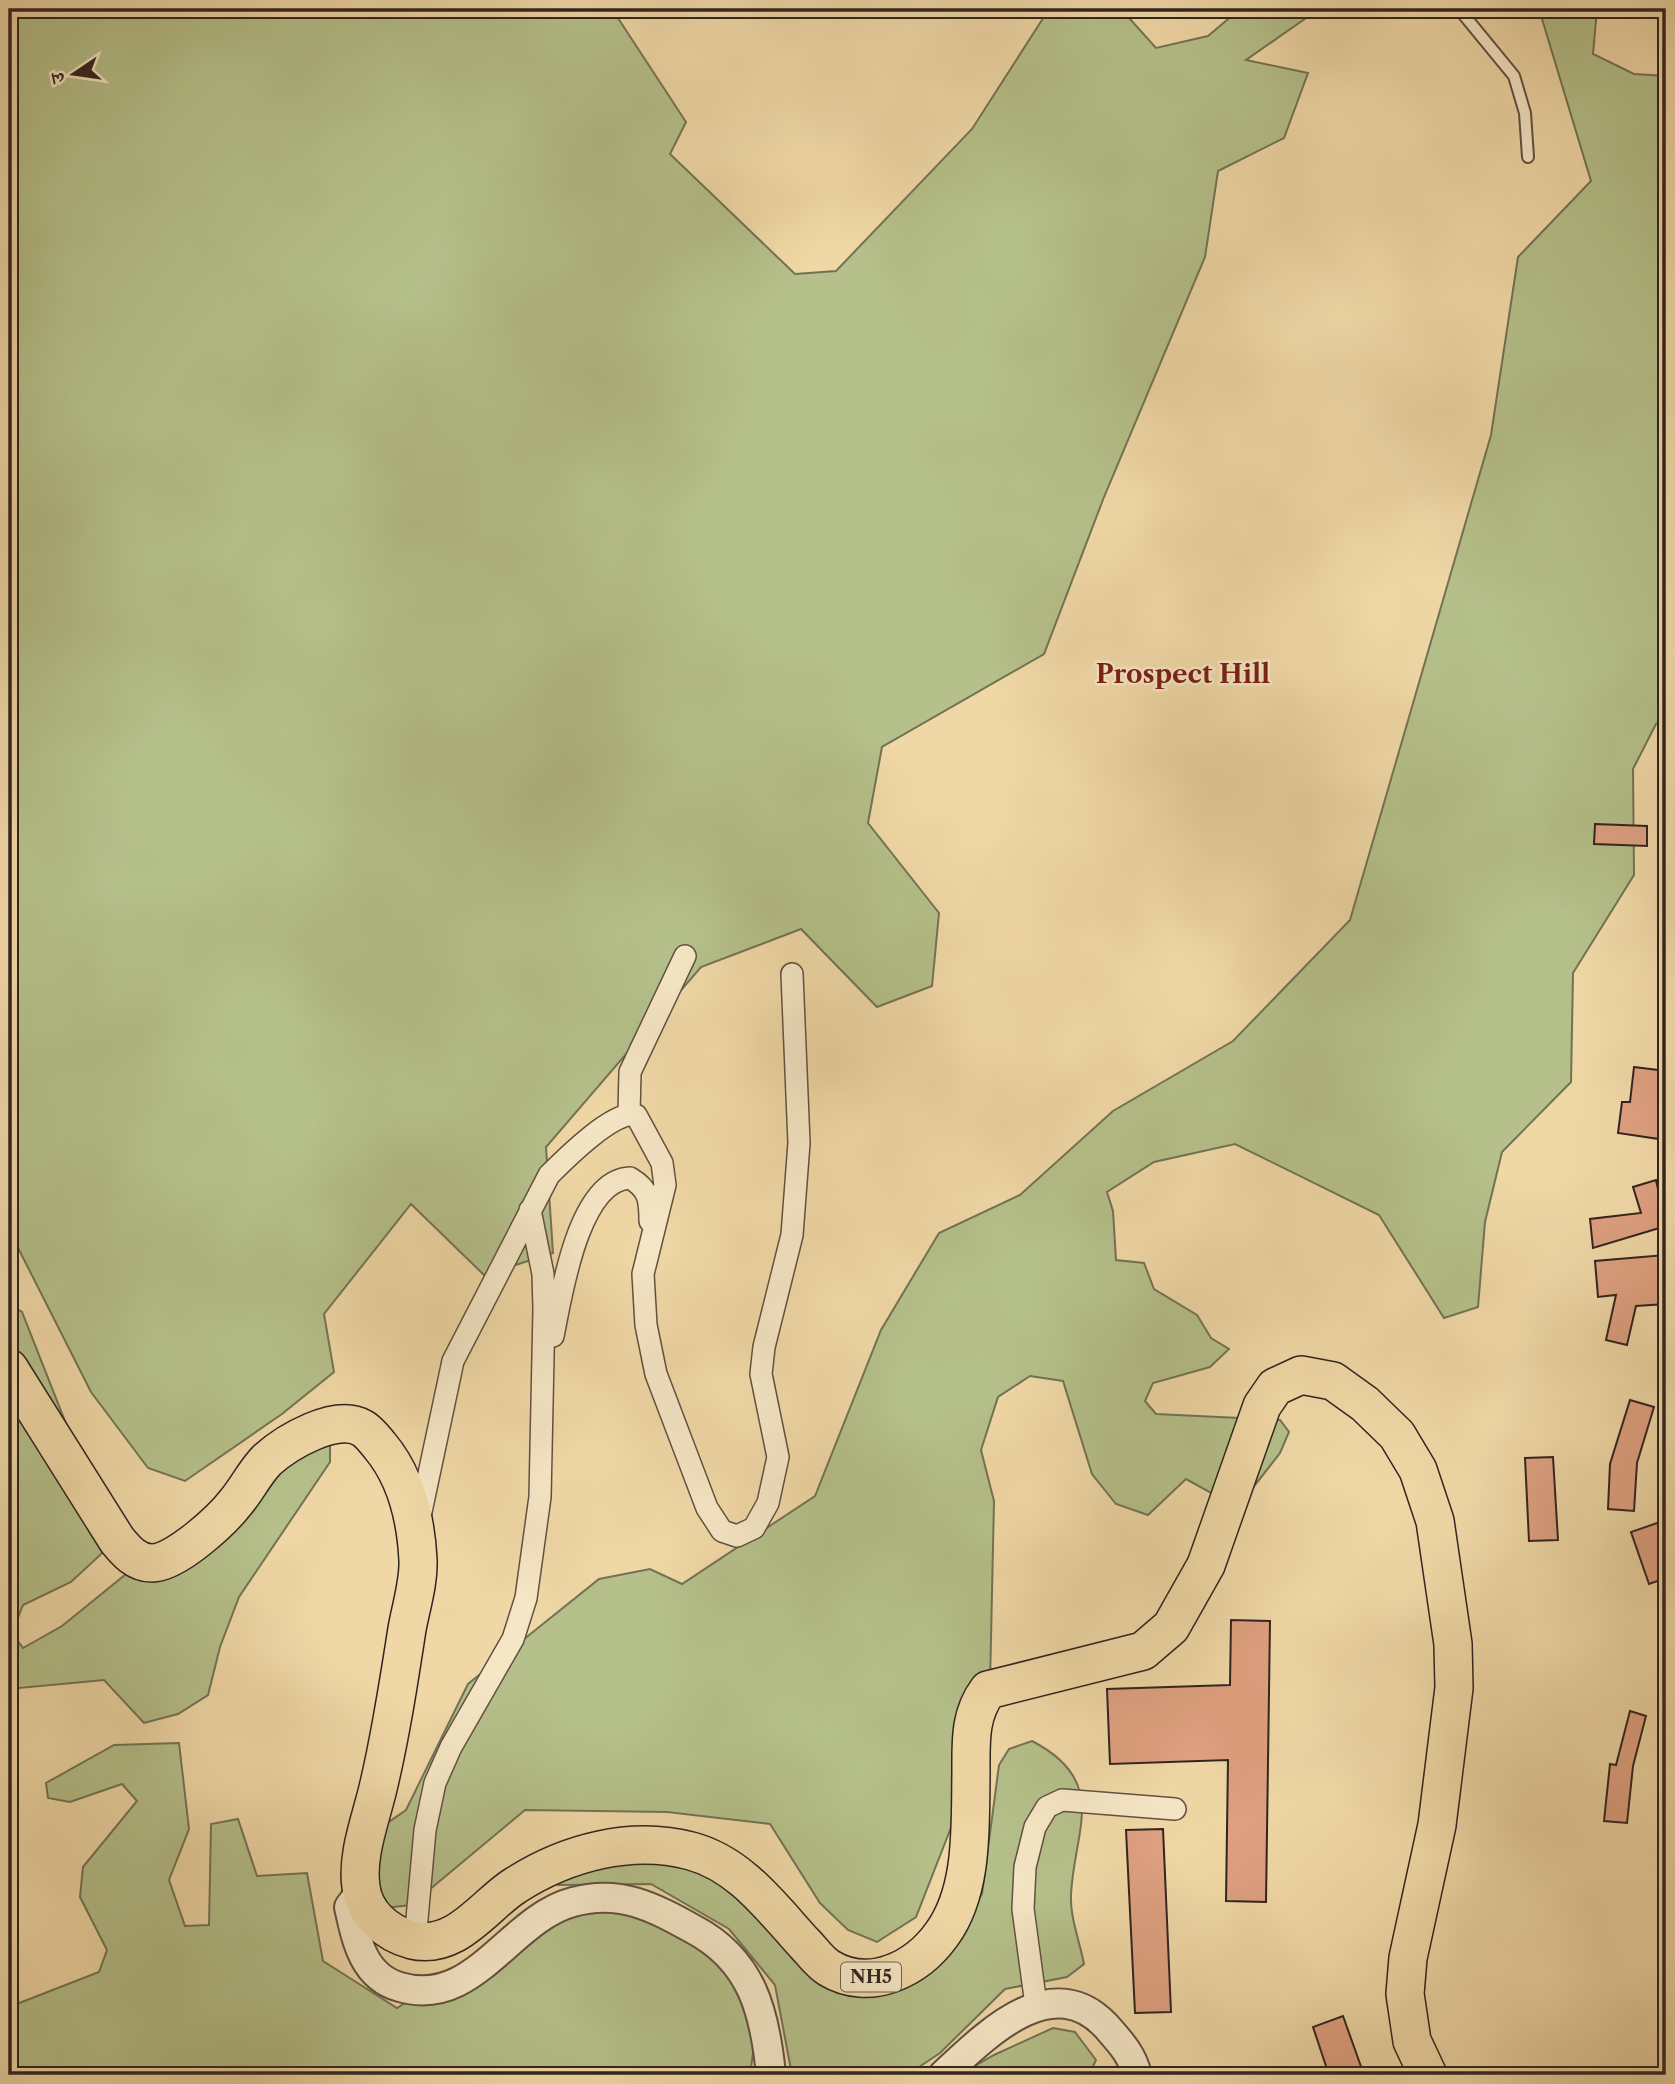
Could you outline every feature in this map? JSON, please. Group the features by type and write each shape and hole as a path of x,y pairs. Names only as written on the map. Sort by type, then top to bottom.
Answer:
{"highway":[{"path":"9,1368 117,1540 131,1557 153,1563 177,1555 233,1507 267,1461 310,1432 342,1422 362,1428 382,1448 408,1493 418,1563 387,1751 360,1865 361,1891 372,1916 390,1930 415,1941"},
{"name":"NH5","path":"415,1941 441,1938 474,1923 512,1887 566,1858 626,1845 685,1849 714,1858 746,1881 827,1967 852,1978 879,1977 905,1969 925,1955 944,1932 962,1898 970,1826 971,1742 975,1707 988,1690 1143,1651 1171,1627 1190,1598 1206,1565 1262,1406 1275,1387 1301,1376 1333,1381 1365,1404 1397,1435 1418,1470 1435,1521 1453,1644 1454,1688 1437,1825 1408,1958 1405,1994 1412,2041 1428,2075"}],"street":[{"path":"629,1113 630,1072 685,956"},
{"path":"415,1540 453,1361 549,1175 568,1155 619,1116 629,1113 636,1115 662,1163 665,1185 643,1274 646,1325 656,1374 707,1508 722,1531 737,1536 754,1528 768,1503 778,1457 761,1374 764,1347 793,1222 799,1143 792,974"},
{"path":"542,1396 572,1250 595,1202 607,1187 625,1178 642,1185 650,1198 650,1244"},
{"path":"415,1941 425,1830 435,1783 451,1747 513,1639 526,1598 540,1497 542,1396 543,1274 530,1210"},
{"path":"1036,2004 1022,1891 1035,1827 1047,1807 1062,1800 1175,1808"},
{"path":"361,1891 349,1907 358,1950 378,1976 395,1986 431,1992 475,1973 525,1928 571,1902 621,1897 645,1903 712,1939 736,1961 753,1991 764,2026 771,2075"},
{"path":"943,2075 987,2034 1036,2004 1076,2005 1095,2014 1127,2049 1137,2075"}],"lane":[{"path":"1459,9 1514,76 1525,113 1528,157"}],"green space":[{"path":"9,9 612,9 686,122 670,154 795,274 836,271 972,129 1049,9 1121,9 1156,48 1208,36 1240,9 1319,9 1246,60 1308,73 1284,138 1218,171 1205,257 1104,497 1044,654 882,747 868,823 939,913 932,986 877,1007 801,929 701,967 546,1147 553,1253 484,1275 411,1204 324,1314 334,1372 282,1414 185,1481 148,1468 91,1392 9,1230"},
{"path":"1539,9 1597,9 1593,54 1634,74 1666,76 1666,717 1656,724 1633,769 1634,875 1573,973 1571,1082 1502,1152 1485,1222 1478,1307 1444,1318 1379,1215 1235,1144 1154,1162 1107,1192 1113,1211 1116,1260 1144,1263 1154,1289 1197,1315 1211,1338 1229,1349 1210,1367 1153,1383 1145,1401 1156,1414 1280,1420 1289,1432 1280,1453 1248,1494 1224,1500 1186,1479 1148,1515 1116,1504 1092,1474 1063,1381 1030,1376 998,1397 981,1450 994,1501 990,1684 952,1825 916,1917 877,1942 848,1930 820,1903 770,1824 667,1812 525,1810 411,1905 351,1912 344,1899 341,1874 351,1848 406,1810 468,1684 599,1579 650,1569 682,1584 815,1496 881,1330 939,1233 1020,1195 1113,1111 1233,1041 1350,920 1491,435 1518,257 1591,181"},
{"path":"9,1304 22,1312 113,1543 71,1582 23,1605 12,1633 23,1648 62,1626 136,1566 192,1566 225,1497 330,1437 330,1462 239,1597 220,1647 208,1695 178,1714 144,1723 104,1680 9,1689"},
{"path":"1032,1741 1056,1757 1072,1774 1080,1791 1082,1810 1071,1904 1084,1964 1067,1977 1005,1989 940,2053 907,2075 792,2075 775,1985 729,1929 651,1884 559,1885 540,1882 584,1842 721,1863 827,1985 929,1972 982,1894 999,1765 1009,1749"},
{"path":"179,1743 189,1829 169,1880 185,1926 209,1925 211,1824 238,1819 257,1876 307,1873 323,1961 397,2008 468,1963 570,1913 634,1909 704,1949 744,1983 757,2025 750,2075 9,2075 9,2007 99,1972 107,1950 80,1897 83,1867 137,1801 122,1784 70,1802 48,1798 46,1783 114,1745"},
{"path":"1053,2028 1075,2032 1096,2060 1089,2075 959,2075 994,2055"}],"building":[{"path":"1595,824 1647,826 1647,846 1594,844"},
{"path":"1634,1067 1666,1071 1666,1101 1661,1101 1659,1139 1618,1133 1622,1102 1630,1102"},
{"path":"1656,1180 1666,1226 1593,1248 1590,1219 1641,1213 1633,1187"},
{"path":"1665,1255 1666,1304 1636,1306 1627,1345 1606,1340 1616,1295 1598,1297 1595,1261"},
{"path":"1630,1400 1654,1407 1637,1463 1634,1511 1608,1509 1610,1464"},
{"path":"1553,1457 1558,1540 1529,1541 1525,1458"},
{"path":"1666,1520 1666,1578 1649,1584 1631,1532"},
{"path":"1231,1620 1270,1621 1266,1902 1226,1901 1228,1760 1110,1764 1107,1689 1230,1685"},
{"path":"1630,1711 1646,1716 1633,1766 1627,1823 1604,1821 1610,1764 1616,1765"},
{"path":"1163,1829 1171,2012 1135,2013 1126,1830"},
{"path":"1343,2016 1364,2075 1329,2075 1313,2027"}],"district":[{"name":"Prospect Hill","path":"1183,674"}]}
